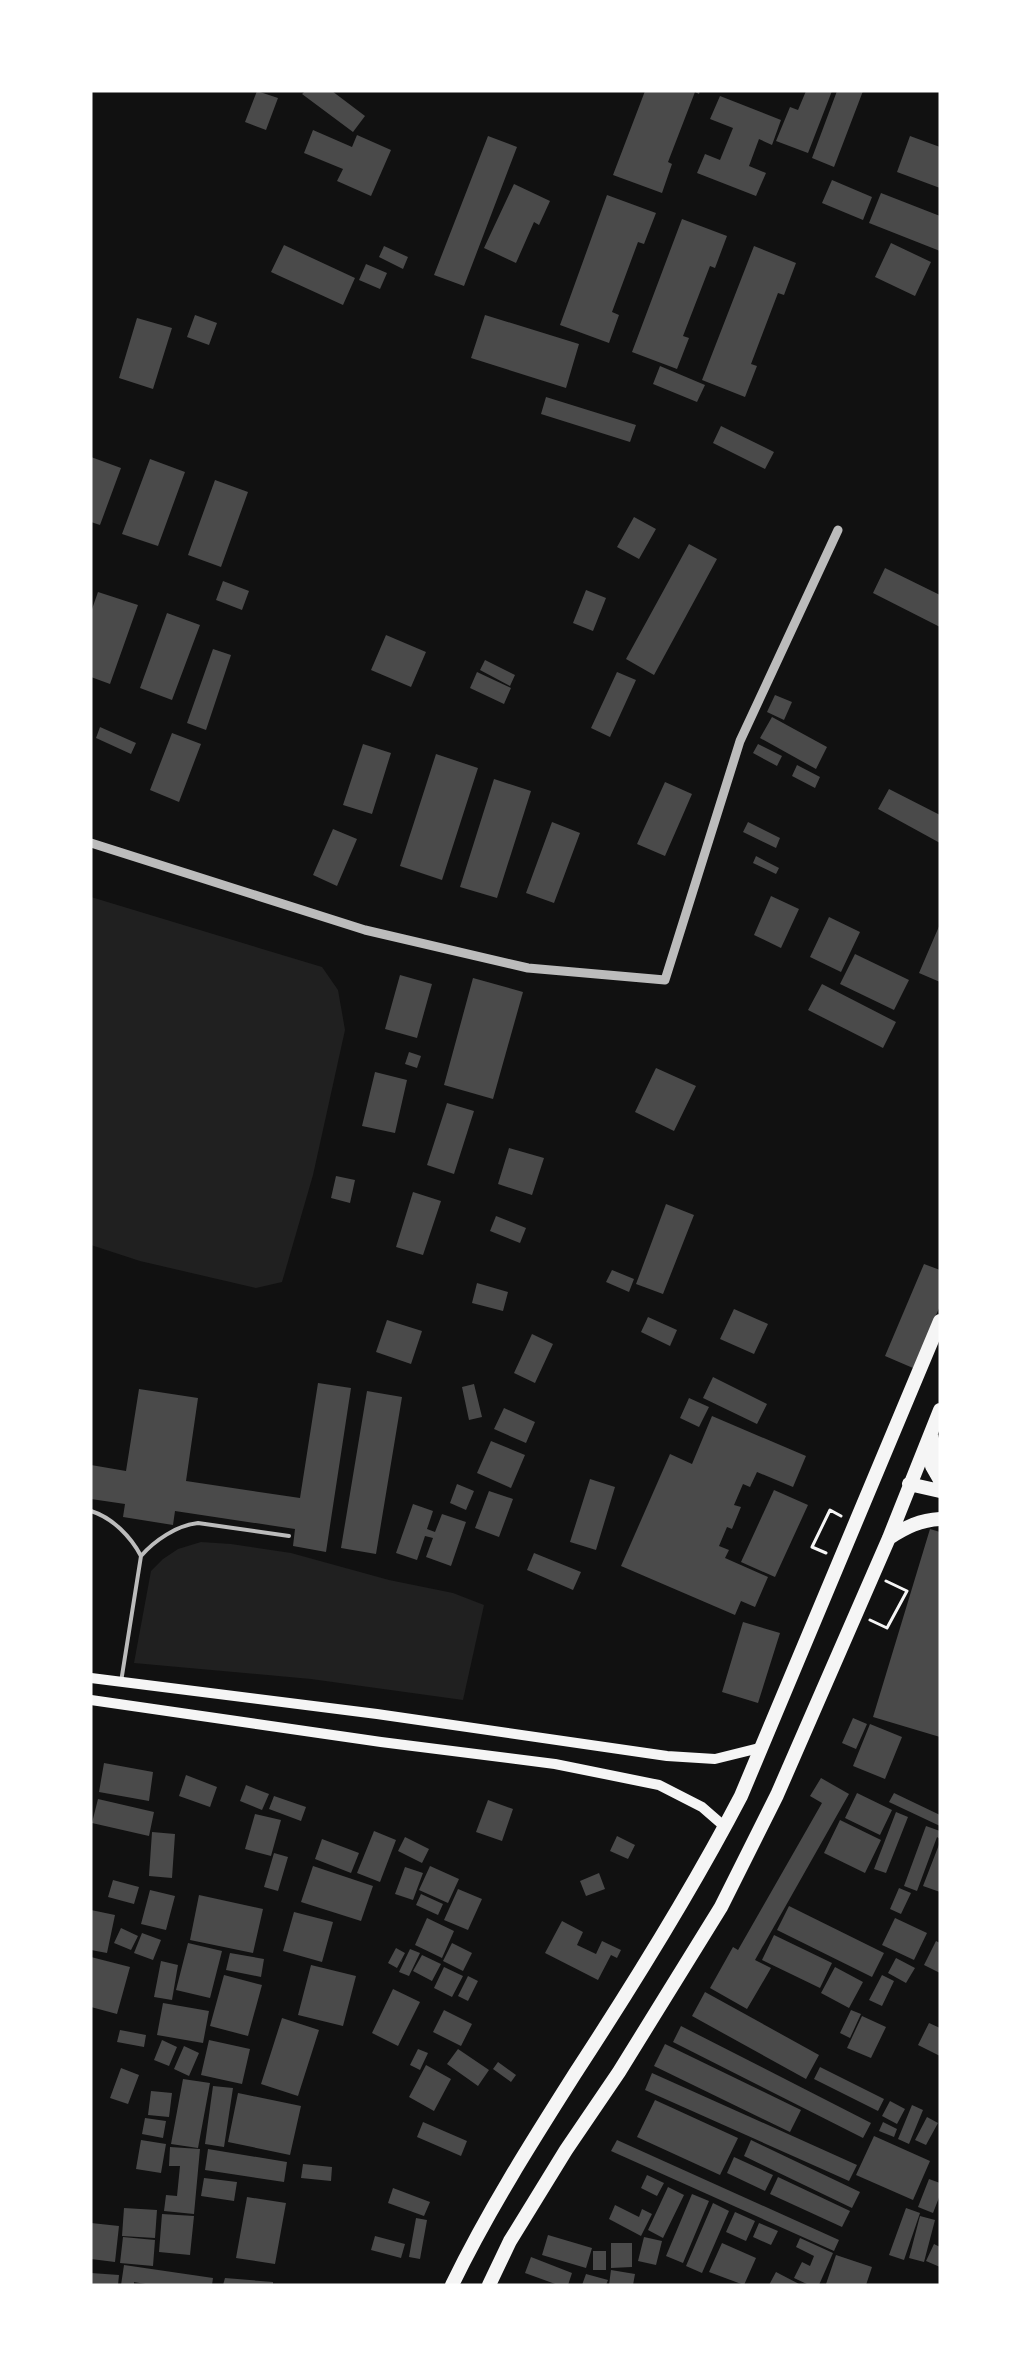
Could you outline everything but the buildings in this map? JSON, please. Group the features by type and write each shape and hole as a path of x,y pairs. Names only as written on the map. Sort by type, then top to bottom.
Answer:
{"highway":[{"path":"452,2285 500,2191 672,1920 725,1827 763,1747 854,1522 940,1321"},
{"path":"940,1410 930,1443 932,1466 940,1480"},
{"path":"489,2285 510,2241 566,2150 619,2072 721,1907 777,1795 889,1538 940,1410"},
{"path":"909,1484 940,1491"},
{"path":"889,1538 906,1527 926,1520 940,1519"}],"main road":[{"path":"91,1678 377,1714 667,1756 715,1759 763,1747"},
{"path":"91,1700 381,1742 555,1764 650,1783 659,1785 702,1807 725,1827"}],"street":[{"path":"91,843 364,930 528,968 665,980 740,741 838,530"}],"lane":[{"path":"91,1511 113,1523 125,1534 141,1556"},
{"path":"121,1682 141,1556 156,1542 188,1524 198,1523 289,1536"}],"path":[{"path":"812,1547 830,1510"},
{"path":"887,1628 907,1591"}],"shaded area":[{"path":"91,897 322,967 338,990 345,1030 313,1175 282,1282 256,1288 140,1261 91,1245"},
{"path":"201,1542 231,1544 291,1553 389,1580 453,1593 484,1605 463,1700 311,1679 134,1663 151,1571 163,1559 178,1549"}]}
